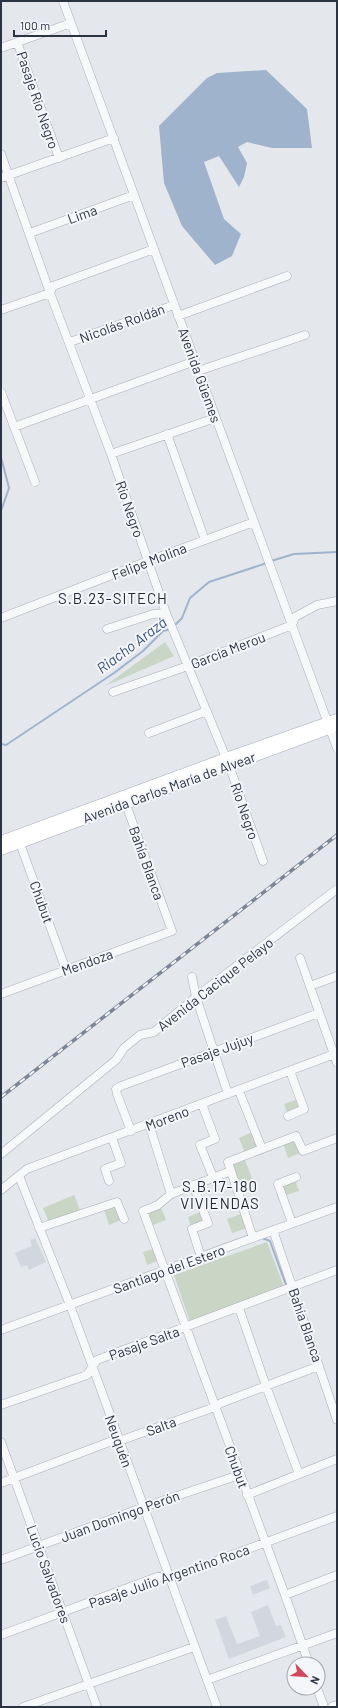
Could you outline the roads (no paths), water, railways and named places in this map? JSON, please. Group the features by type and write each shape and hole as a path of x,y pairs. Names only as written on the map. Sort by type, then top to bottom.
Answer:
{"main road":[{"name":"Avenida Carlos María de Alvear","path":"1,850 19,839 227,762 331,726 337,719"},
{"name":"Avenida Carlos María de Alvear","path":"1,841 19,839"},
{"path":"333,1707 337,1706"}],"street":[{"name":"Avenida Güemes","path":"63,1 266,557 331,726 337,748"},
{"path":"1,48 71,23"},
{"name":"Pasaje Río Negro","path":"18,42 58,158"},
{"path":"1,178 114,138"},
{"name":"Río Negro","path":"1,154 50,293 70,342 111,454 166,613 227,762 263,861"},
{"name":"Lima","path":"30,233 134,195"},
{"path":"1,310 50,293 53,286 154,249"},
{"path":"178,316 287,276"},
{"name":"Nicolás Roldán","path":"70,342 174,304"},
{"path":"198,371 305,334"},
{"path":"14,426 194,361"},
{"path":"1,392 35,482"},
{"path":"111,454 215,418"},
{"path":"167,434 205,540"},
{"name":"Felipe Molina","path":"1,618 254,522"},
{"name":"García Merou","path":"113,692 292,625 295,617 317,605 337,601"},
{"path":"107,629 153,614 166,613"},
{"path":"149,733 206,711"},
{"name":"Bahía Blanca","path":"124,800 172,931"},
{"name":"Chubut","path":"19,839 66,970"},
{"name":"Avenida Cacique Pelayo","path":"1,1154 116,1060 124,1048 140,1035 154,1032 196,997 337,889"},
{"name":"Mendoza","path":"1,994 172,931"},
{"path":"300,958 336,1057"},
{"path":"310,986 337,976"},
{"path":"192,977 196,997 228,1094"},
{"name":"Pasaje Jujuy","path":"131,1131 116,1094 116,1089 319,1013"},
{"name":"Moreno","path":"1,1190 27,1169 290,1071 336,1057"},
{"path":"288,1116 304,1109 290,1071"},
{"path":"239,1090 262,1149"},
{"path":"202,1104 215,1139 200,1145 213,1178"},
{"path":"150,1124 171,1194 231,1171"},
{"path":"253,1238 228,1162 296,1136 303,1151 337,1138"},
{"path":"109,1181 105,1169 121,1163 112,1138"},
{"name":"Neuquén","path":"19,1176 38,1228 70,1305 194,1647 218,1707"},
{"path":"292,1223 278,1184 296,1177"},
{"path":"193,1185 208,1223 192,1229 201,1257"},
{"name":"Chubut","path":"171,1194 158,1205 143,1211 239,1475 285,1594 306,1656"},
{"path":"38,1228 117,1202 124,1219"},
{"name":"Santiago del Estero","path":"1,1330 337,1207"},
{"name":"Bahía Blanca","path":"273,1230 337,1420"},
{"path":"293,1287 337,1270"},
{"name":"Pasaje Salta","path":"1,1405 87,1375 98,1360 293,1287"},
{"path":"239,1308 299,1474"},
{"name":"Salta","path":"1,1483 112,1441 119,1441 215,1407 320,1366"},
{"name":"Lucio Salvadores","path":"1,1442 97,1707"},
{"path":"247,1495 337,1459"},
{"name":"Juan Domingo Perón","path":"1,1560 144,1507 239,1475"},
{"name":"Pasaje Julio Argentino Roca","path":"1,1635 157,1578 178,1574 337,1516"},
{"path":"285,1594 337,1575"},
{"path":"207,1680 337,1633"},
{"path":"24,1707 194,1647"},
{"path":"320,1696 324,1707"}],"water":[{"path":"266,70 307,109 312,148 272,148 247,142 238,147 247,163 244,177 239,187 219,156 204,162 224,219 241,234 232,256 215,265 182,226 164,183 159,126 207,78 217,73"}],"waterway":[{"name":"Riacho Arazá","path":"1,457 9,488 1,511"},
{"name":"Riacho Arazá","path":"271,561 294,554 337,552"},
{"name":"Riacho Arazá","path":"174,626 182,618 190,598 209,582 267,563"},
{"name":"Riacho Arazá","path":"1,744 6,745 114,673 143,651 163,631 171,629"},
{"path":"262,1238 270,1241 286,1285"},
{"path":"289,1294 305,1338"}],"railway":[{"path":"1,1097 337,835"}],"district":[{"name":"S.B.23-SITECH","path":"113,598"},
{"name":"S.B.17-180 VIVIENDAS","path":"220,1194"}]}
